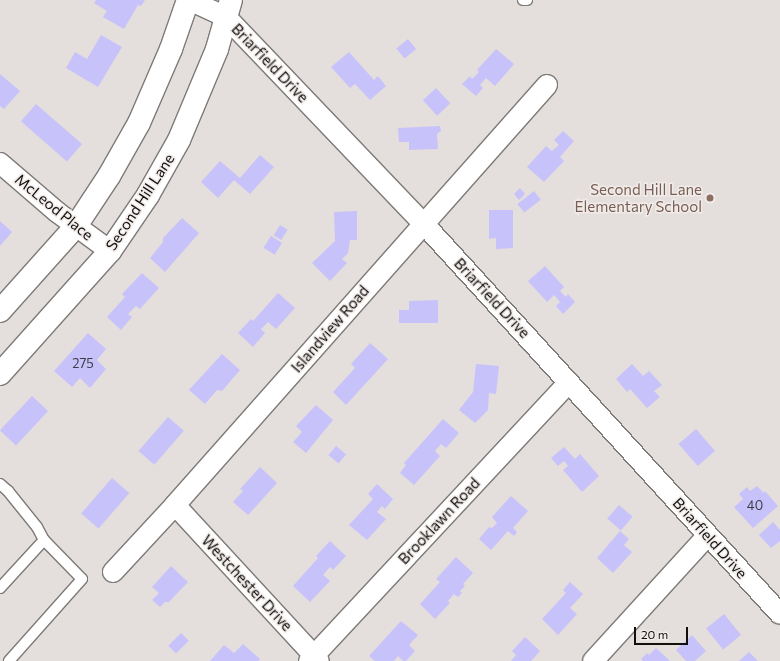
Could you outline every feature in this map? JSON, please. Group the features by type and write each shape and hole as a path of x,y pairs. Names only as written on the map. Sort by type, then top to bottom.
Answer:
{"street":[{"name":"Briarfield Drive","path":"189,0 228,8 569,382 707,536 780,614"},
{"path":"0,311 76,226 109,176 139,123 172,49 189,0"},
{"name":"Second Hill Lane","path":"0,374 110,251 148,195 179,140 217,49 228,8"},
{"name":"Islandview Road","path":"113,572 175,505 423,223 547,85"},
{"name":"McLeod Place","path":"0,163 76,226 110,251"},
{"name":"Brooklawn Road","path":"314,659 569,382"},
{"name":"Westchester Drive","path":"175,505 314,659"},
{"path":"593,661 707,536"}],"lane":[{"path":"0,484 8,491 37,527 44,540 82,579 9,661"},
{"path":"0,588 44,540"}],"building":[{"path":"96,0 145,0 141,6 138,5 124,29 103,17 107,11 94,3"},
{"path":"101,35 122,47 98,87 66,68 75,52 87,59"},
{"path":"408,39 416,49 405,59 396,48"},
{"path":"496,49 514,64 495,86 486,78 480,85 483,88 476,96 462,84 470,76 472,79 479,72 477,70"},
{"path":"349,52 374,80 378,76 386,86 370,100 355,84 350,88 331,67"},
{"path":"0,74 20,91 4,109 0,106"},
{"path":"436,88 450,103 437,116 423,100"},
{"path":"36,104 82,144 67,161 21,121"},
{"path":"440,126 441,131 437,134 438,149 409,150 409,142 399,142 398,128"},
{"path":"563,131 574,141 560,157 564,161 544,182 527,167 546,146 552,151 559,145 554,140"},
{"path":"260,155 274,167 250,194 234,180 218,198 201,182 220,161 240,178"},
{"path":"520,188 525,194 519,200 514,194"},
{"path":"534,191 541,200 524,213 517,204"},
{"path":"489,210 513,210 513,248 496,249 496,238 489,239"},
{"path":"357,211 357,240 350,240 348,253 342,259 347,263 330,281 312,263 335,241 334,212"},
{"path":"182,218 199,233 165,272 150,258 163,242 163,238"},
{"path":"0,221 12,232 0,246"},
{"path":"280,225 288,230 281,240 274,235"},
{"path":"271,236 282,243 275,255 264,248"},
{"path":"545,266 564,287 560,291 566,297 568,294 575,302 563,314 556,306 560,302 554,295 547,302 528,281"},
{"path":"142,273 159,288 140,309 136,306 128,314 132,317 121,330 107,317 125,297 122,294"},
{"path":"278,293 295,308 276,329 268,322 261,329 265,333 253,347 238,333 251,319 253,321"},
{"path":"438,300 438,323 399,323 399,310 409,310 409,301"},
{"path":"88,333 106,349 97,360 106,369 90,388 80,378 72,387 54,371"},
{"path":"370,343 388,359 346,405 333,392 355,368 351,364"},
{"path":"222,354 240,370 222,391 217,390 205,404 189,390"},
{"path":"476,364 499,366 496,394 489,393 488,410 475,423 459,410 473,392"},
{"path":"632,364 643,376 649,371 662,385 654,391 660,397 647,408 630,389 627,392 616,379"},
{"path":"32,396 48,411 16,445 0,430"},
{"path":"316,405 333,420 306,453 293,442 302,432 296,426"},
{"path":"168,417 184,431 154,465 138,451"},
{"path":"443,419 459,433 446,448 441,444 435,451 440,456 414,485 400,473 406,465 404,463"},
{"path":"696,429 715,451 698,466 679,444"},
{"path":"336,446 346,454 339,464 328,455"},
{"path":"564,447 575,459 580,454 599,476 582,492 563,470 568,466 564,461 558,466 551,458"},
{"path":"260,467 277,483 248,515 233,502 243,491 240,489"},
{"path":"112,478 129,493 99,529 81,513"},
{"path":"377,484 393,499 385,509 382,506 377,512 386,519 367,540 349,525 373,499 368,494"},
{"path":"757,486 764,493 765,491 778,506 753,528 734,507 743,499 739,494 747,487 750,491"},
{"path":"511,496 528,511 513,528 517,532 514,536 508,531 491,550 479,539 489,527 492,528 497,523 492,517"},
{"path":"619,505 633,517 621,530 607,519"},
{"path":"773,522 780,530 780,541 771,548 759,535"},
{"path":"620,531 629,539 624,545 632,552 613,573 597,558"},
{"path":"330,541 346,556 333,570 330,567 323,575 330,581 310,602 293,586 318,558 316,556"},
{"path":"456,557 473,573 463,584 465,586 460,591 462,593 458,597 454,594 448,601 450,603 435,619 420,604 440,582 436,579"},
{"path":"171,566 188,582 169,602 165,602 160,607 152,600 159,593 152,587"},
{"path":"570,582 583,594 570,608 577,614 558,635 542,619 566,593 563,590"},
{"path":"724,614 741,635 723,649 706,628"},
{"path":"401,621 418,635 409,645 415,651 406,661 403,661 398,656 394,661 375,661 369,656"},
{"path":"181,633 189,641 176,654 168,646"},
{"path":"692,635 706,651 695,661 686,661 676,650"},
{"path":"525,637 540,651 531,661 511,661 516,655 512,651"},
{"path":"243,644 260,659 258,661 210,661 224,645 234,653"},
{"path":"656,648 670,661 643,661 641,659 647,653 649,655"},
{"path":"749,652 758,661 739,661"}],"place":[{"name":"Second Hill Lane Elementary School","path":"710,198"}]}
